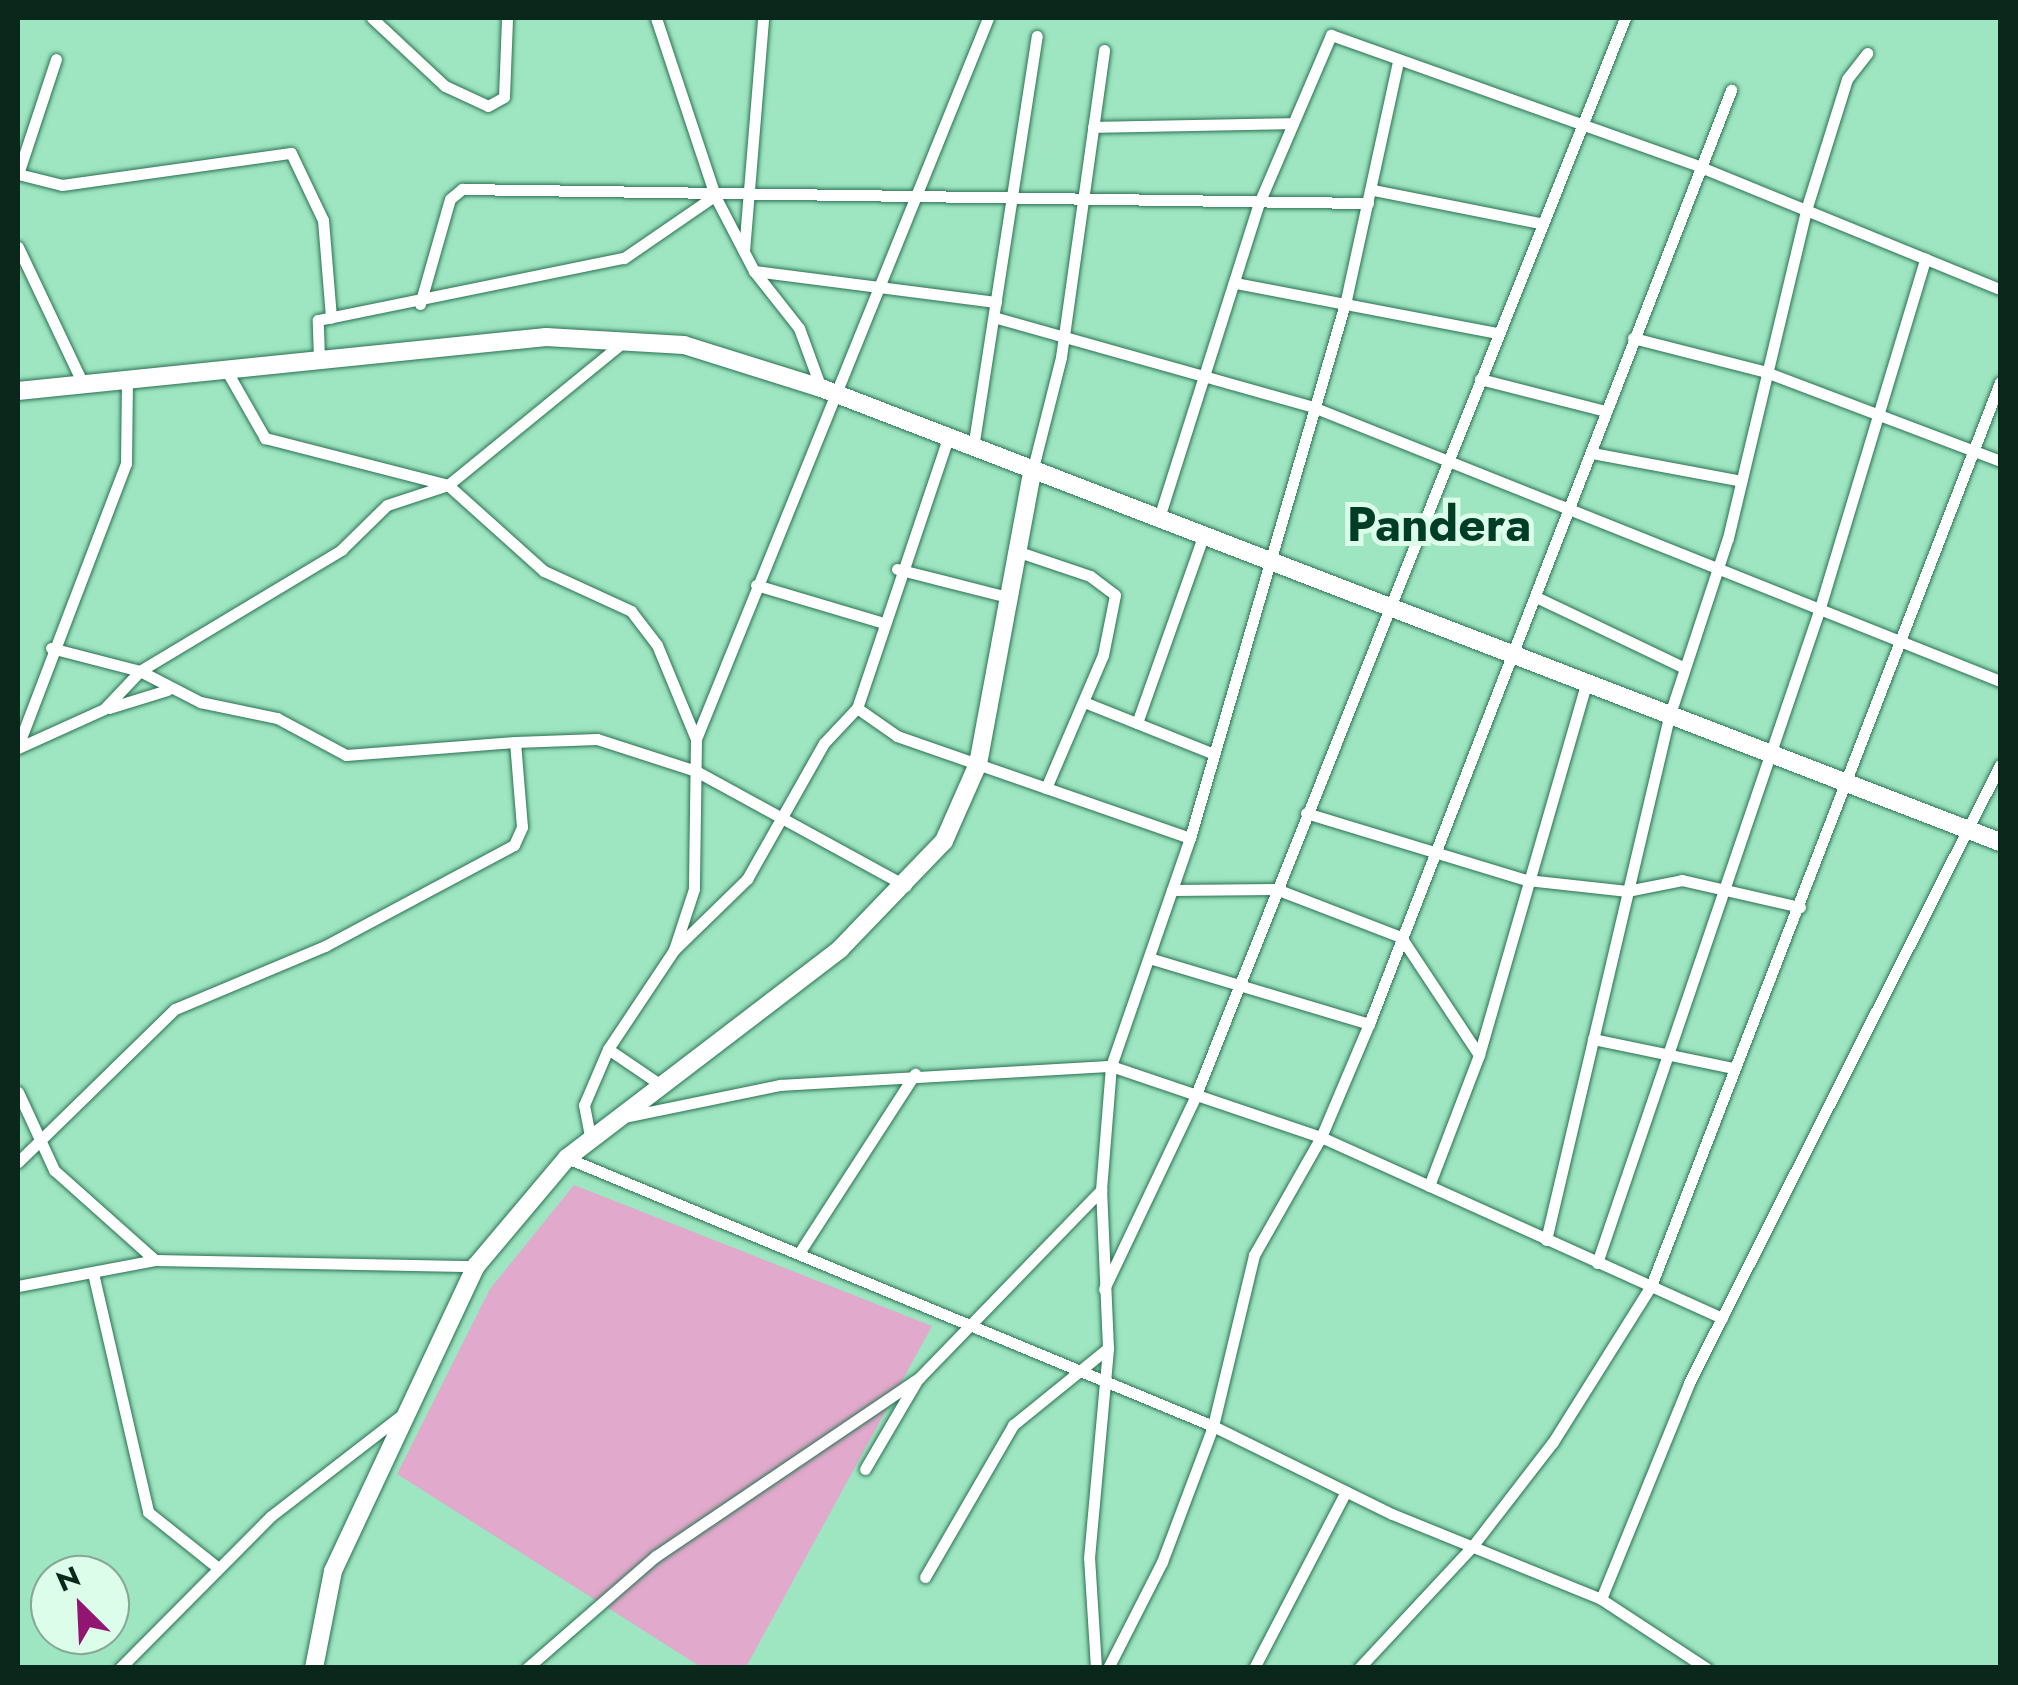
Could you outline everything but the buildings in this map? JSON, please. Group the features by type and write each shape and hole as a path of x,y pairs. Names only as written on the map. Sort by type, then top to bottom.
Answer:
{"street":[{"path":"372,18 445,86 488,106 504,97 508,18"},
{"path":"656,18 713,198 744,256 799,328 829,391"},
{"path":"744,256 763,18"},
{"path":"591,1140 584,1105 608,1050 674,950 694,889 696,739 829,391 881,286 988,18"},
{"path":"1102,1293 1195,1097 1496,333 1625,18"},
{"path":"1158,521 1259,204 1330,35 1579,129 1698,166 2000,289"},
{"path":"973,448 1037,36"},
{"path":"314,1668 334,1570 476,1266 567,1158 908,887 944,841 978,764 1008,597 1022,553 1032,472 1065,334 1081,193 1104,50"},
{"path":"1546,1240 1669,718 1741,481 1806,210 1847,79 1867,53"},
{"path":"56,58 18,174 62,185 291,153 324,220 331,318"},
{"path":"1096,1668 1089,1558 1108,1348 1102,1293 1101,1190 1110,1066 1190,838 1346,300 1373,190 1398,60"},
{"path":"1108,1668 1162,1562 1214,1426 1254,1256 1320,1137 1369,1024 1428,856 1572,506 1698,166 1731,90"},
{"path":"1093,127 1293,124"},
{"path":"420,304 450,199 462,188 648,188 713,198"},
{"path":"319,358 312,329 331,318 420,304 624,258 713,198 748,190 1081,193 1259,204 1368,203"},
{"path":"1373,190 1540,223"},
{"path":"18,247 83,384"},
{"path":"1597,1263 1720,885 1820,611 1872,412 1925,258"},
{"path":"754,271 996,302"},
{"path":"1235,283 1346,300 1496,333"},
{"path":"996,318 1065,334 1202,378 1313,407 1448,456 1820,611 1903,638 2000,681"},
{"path":"18,391 319,358 630,336 829,391 1669,718 2000,842"},
{"path":"104,709 140,671 341,550 387,505 448,486 630,336"},
{"path":"1633,338 1766,372 2000,461"},
{"path":"225,368 248,419 277,445 392,464 448,486 544,571 644,622 696,739"},
{"path":"1480,378 1606,411"},
{"path":"18,747 51,648 126,464 127,380"},
{"path":"1359,1668 1471,1548 1553,1442 1650,1286 1903,638 1968,449 2000,382"},
{"path":"674,950 728,903 783,824 824,743 857,708 880,622 948,438"},
{"path":"1592,453 1741,481"},
{"path":"1137,724 1203,537"},
{"path":"1022,553 1090,576 1116,595 1084,702 1046,788"},
{"path":"898,569 1008,597"},
{"path":"756,585 880,622"},
{"path":"1536,597 1683,667"},
{"path":"51,648 140,671 168,690 277,718 346,754 597,739 696,771 783,824 908,887"},
{"path":"1429,1186 1479,1055 1586,685"},
{"path":"18,747 104,709 168,690"},
{"path":"1084,702 1214,754"},
{"path":"857,708 897,736 1190,838"},
{"path":"18,1162 40,1147 175,1009 276,970 514,846 515,742"},
{"path":"1601,1599 1722,1318 2000,764"},
{"path":"1306,812 1428,856 1527,880 1627,891 1658,878 1720,885 1800,907"},
{"path":"1172,890 1276,889 1401,936 1479,1055"},
{"path":"1150,958 1369,1024"},
{"path":"1593,1039 1732,1068"},
{"path":"608,1050 661,1085"},
{"path":"620,1118 780,1085 915,1074 1110,1066 1320,1137 1722,1318"},
{"path":"801,1250 915,1074"},
{"path":"18,1092 40,1147 155,1260"},
{"path":"567,1158 801,1250 1105,1388 1214,1426 1471,1548 1601,1599 1706,1668"},
{"path":"865,1469 919,1378 1101,1190"},
{"path":"18,1286 155,1260 476,1266"},
{"path":"92,1273 148,1512 216,1567"},
{"path":"925,1577 1013,1426 1108,1348"},
{"path":"527,1668 656,1556 919,1378"},
{"path":"120,1668 216,1567 407,1410"},
{"path":"1254,1668 1346,1490"}],"shaded area":[{"path":"574,1185 932,1326 746,1667 701,1667 397,1474 490,1289"}],"district":[{"name":"Pandera","path":"1439,525"}]}
